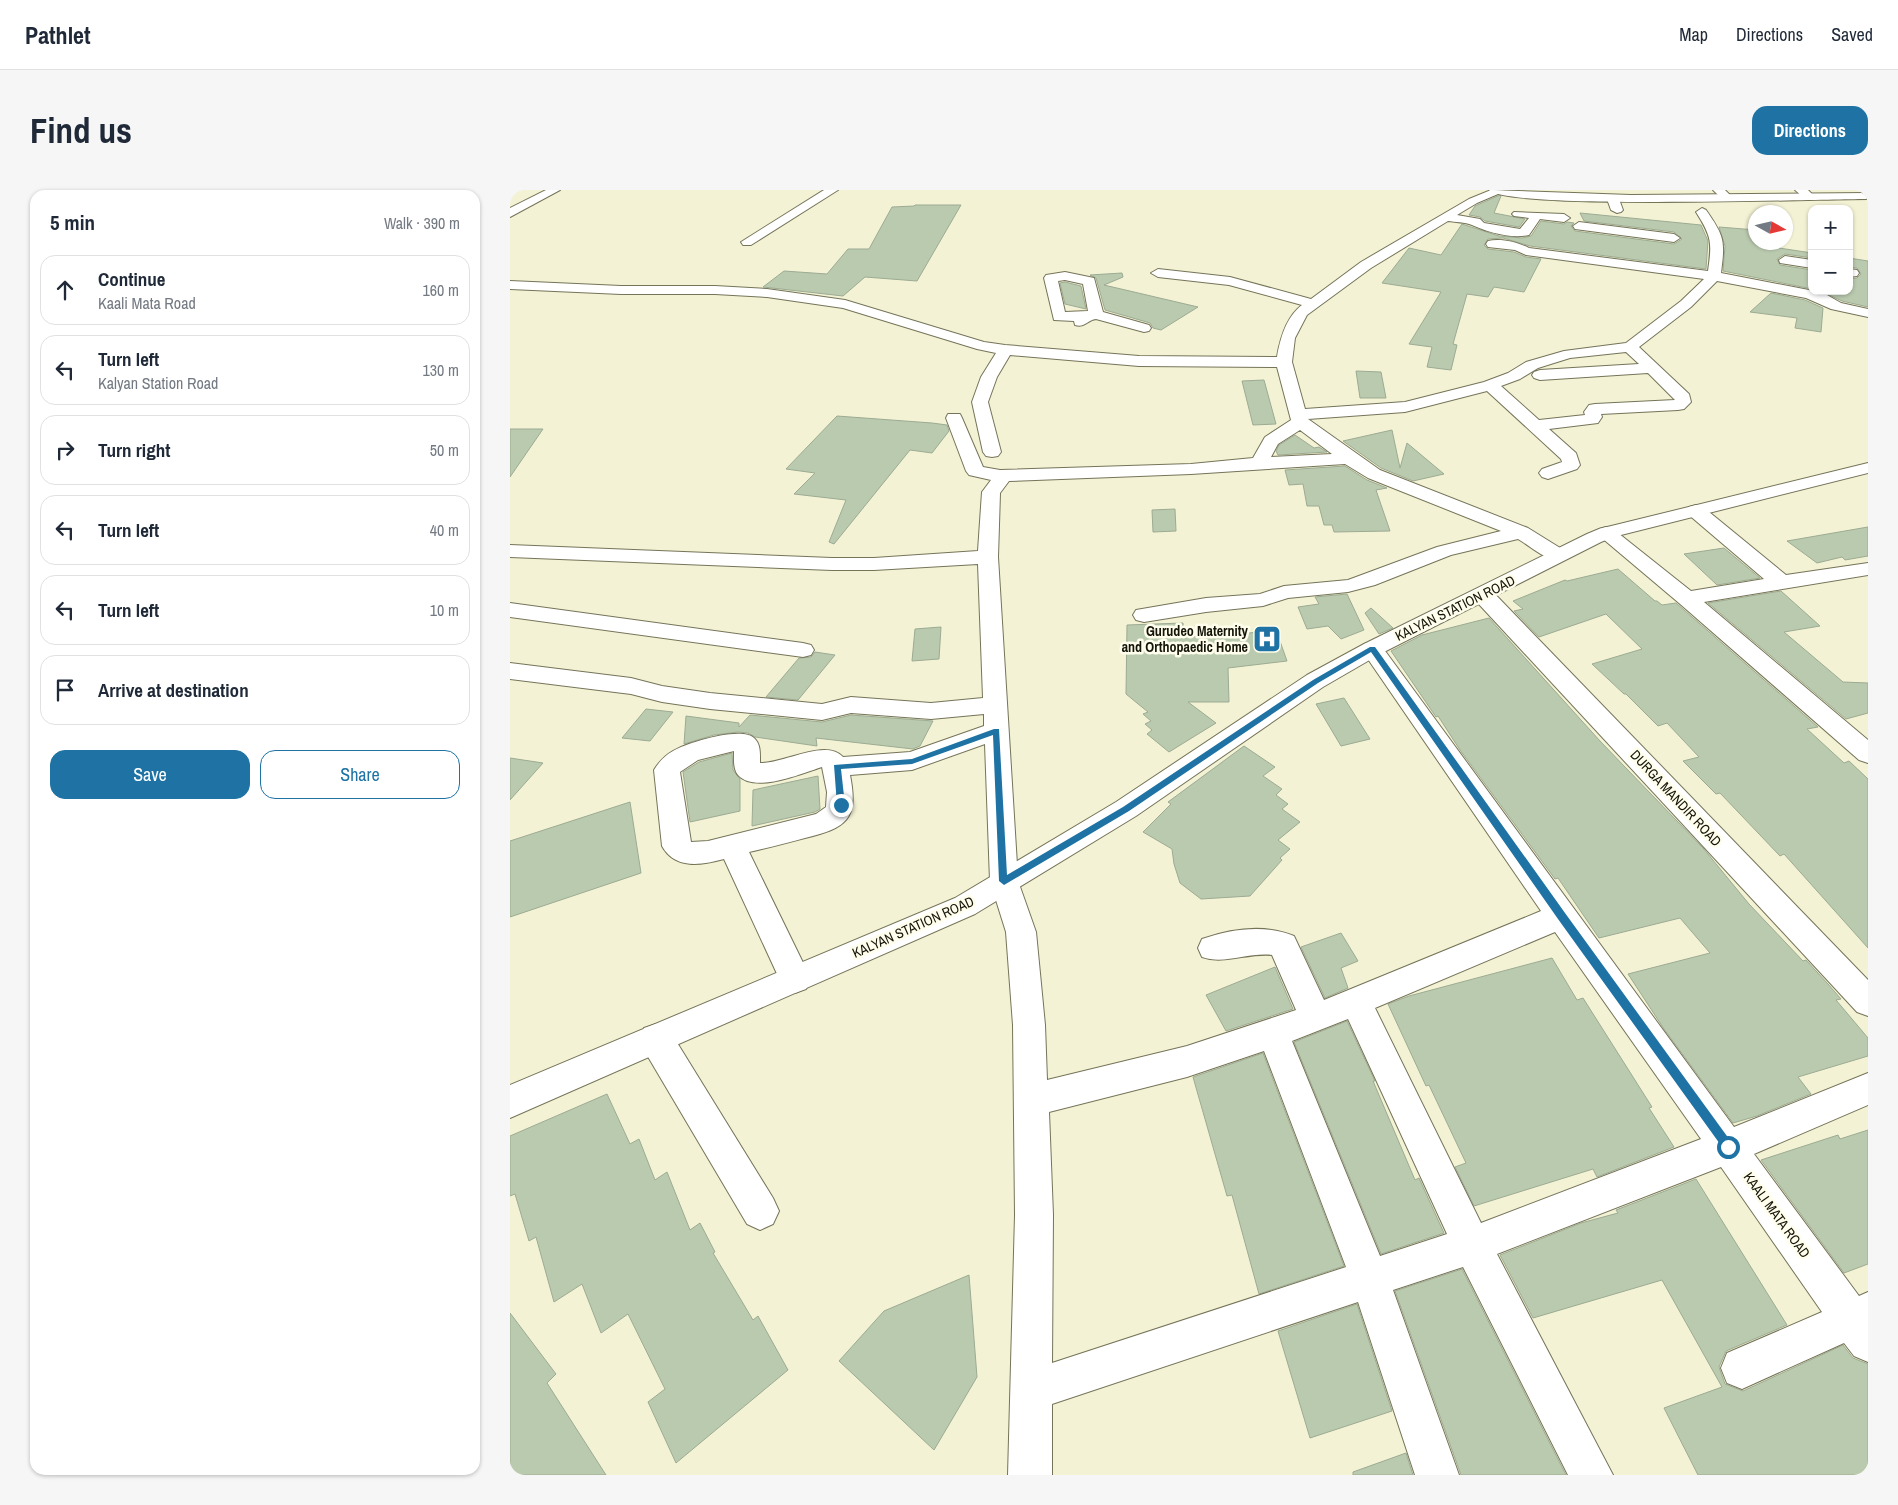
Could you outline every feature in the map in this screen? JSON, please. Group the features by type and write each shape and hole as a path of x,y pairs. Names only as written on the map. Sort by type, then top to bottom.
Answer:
{"street":[{"path":"510,206 538,194 554,190"},
{"path":"747,242 832,190"},
{"path":"1464,213 1473,201 1497,190 1615,204 1722,194 1804,193 1868,196"},
{"path":"510,213 538,194"},
{"path":"1480,210 1445,217 1366,265 1300,313 1288,338 1284,362 1299,418 1349,458 1374,474 1521,532 1558,555"},
{"path":"1508,212 1564,218"},
{"path":"1259,463 1271,441 1299,418 1406,407 1490,385 1514,376 1532,365 1569,354 1630,346 1686,304 1714,276 1718,244 1712,227 1702,212"},
{"path":"1464,213 1480,226 1520,233 1525,232 1537,216"},
{"path":"1622,264 1630,232"},
{"path":"1492,244 1518,247 1526,251 1576,237 1630,232 1674,238"},
{"path":"1576,237 1622,264 1714,276 1808,294"},
{"path":"1798,250 1808,251"},
{"path":"1785,260 1808,263"},
{"path":"1158,273 1230,281 1313,304"},
{"path":"510,285 621,290 715,290 767,293 845,304 982,346 1005,350 1065,356 1120,345 1284,362"},
{"path":"1823,295 1836,306 1868,313"},
{"path":"1065,356 1064,346 1070,334 1091,315 1144,328"},
{"path":"1536,426 1592,419 1594,417 1592,412 1595,409 1678,405 1684,402 1683,397 1630,346"},
{"path":"992,452 980,402 989,377 1005,350"},
{"path":"1514,376 1653,368"},
{"path":"1490,385 1572,461 1566,468 1548,473"},
{"path":"954,418 975,471 1000,476 1191,469 1349,458"},
{"name":"KALYAN STATION ROAD","path":"510,1102 965,906 1126,809 1315,681 1372,649 1606,532 1868,468"},
{"path":"1000,476 1000,481 991,492 988,556 1004,881 1021,932 1029,1025 1034,1215 1030,1475"},
{"path":"1696,510 1780,581"},
{"path":"1144,615 1206,605 1263,600 1284,592 1348,586 1368,581 1444,551 1521,532"},
{"path":"1606,532 1687,598 1868,754"},
{"path":"510,551 832,564 874,564 988,556"},
{"path":"1687,598 1780,581 1868,569"},
{"name":"DURGA MANDIR ROAD","path":"1483,595 1868,1002"},
{"path":"510,610 803,650"},
{"name":"KAALI MATA ROAD","path":"1372,649 1728,1147 1863,1324"},
{"path":"510,671 631,686 662,694 710,701 822,712 851,705 931,711 995,705"},
{"path":"836,767 912,761 996,731"},
{"path":"742,742 746,745 748,769 752,772 767,773 821,758 828,758 834,762 836,767 841,805 832,820 693,854 682,851 676,846 667,770 671,764 681,757 742,742"},
{"path":"732,846 795,979"},
{"path":"1032,1100 1207,1056 1316,1018 1562,916"},
{"path":"1212,948 1268,942 1278,942 1283,945 1316,1018"},
{"path":"1355,1001 1472,1245 1591,1475"},
{"path":"1273,1033 1370,1279 1437,1475"},
{"path":"656,1039 760,1211"},
{"path":"1032,1390 1472,1245 1728,1147 1868,1089"},
{"path":"1742,1368 1863,1324"}],"building":[{"path":"1500,195 1494,213 1525,219 1519,227 1485,221 1480,217 1469,215 1475,206"},
{"path":"961,205 917,281 865,277 843,296 763,287 784,271 827,274 848,249 869,249 892,207"},
{"path":"1580,213 1701,225 1708,241 1706,269 1530,246 1503,238 1488,239 1484,245 1488,249 1514,252 1526,257 1541,259 1524,292 1494,287 1488,297 1467,294 1453,344 1457,345 1451,370 1427,367 1432,347 1409,344 1441,292 1382,283 1409,248 1441,255 1462,224 1499,236 1522,238 1531,236 1541,221 1564,224 1567,222 1574,223 1571,226 1575,231 1674,244 1682,239 1674,232 1584,221"},
{"path":"1719,227 1748,229 1748,250 1792,250 1808,252 1808,257 1785,254 1777,259 1780,265 1808,269 1808,288 1723,271 1725,246"},
{"path":"1853,259 1868,261 1868,307 1842,301 1829,295 1853,295 1853,278 1857,278 1861,274 1857,268 1853,268"},
{"path":"1122,273 1123,277 1104,285 1198,307 1161,330 1153,328 1150,323 1105,310 1096,278 1090,275"},
{"path":"1065,282 1081,286 1086,309 1065,304 1060,283"},
{"path":"1771,293 1805,300 1823,308 1821,332 1795,328 1797,318 1750,312"},
{"path":"1356,371 1381,372 1386,398 1360,398"},
{"path":"1264,380 1276,424 1253,425 1242,381"},
{"path":"837,416 947,425 949,431 932,453 910,450 834,544 829,542 846,500 794,494 815,473 786,469"},
{"path":"510,429 543,429 510,477"},
{"path":"1392,430 1400,468 1407,443 1444,474 1413,481 1381,468 1343,441"},
{"path":"1295,435 1314,448 1319,447 1327,452 1278,455 1276,451 1279,445"},
{"path":"1345,466 1367,480 1387,488 1376,490 1390,531 1334,532 1332,525 1324,525 1319,506 1307,506 1303,484 1289,485 1285,470"},
{"path":"1175,509 1176,531 1153,532 1152,510"},
{"path":"1868,527 1868,556 1845,560 1842,557 1817,563 1787,541"},
{"path":"1724,548 1760,578 1717,585 1684,554"},
{"path":"1618,569 1655,601 1662,605 1676,603 1818,727 1807,729 1844,763 1849,761 1868,779 1868,948 1784,854 1780,856 1720,793 1716,794 1683,761 1699,757 1667,723 1658,726 1592,664 1642,649 1606,614 1539,637 1514,611 1523,609 1513,601 1565,580"},
{"path":"1781,591 1820,626 1784,632 1843,682 1868,683 1868,713 1846,719 1708,603"},
{"path":"1347,594 1364,630 1341,639 1328,626 1307,629 1298,607 1319,604 1315,597"},
{"path":"1371,608 1393,628 1379,634 1365,613"},
{"path":"1489,618 1600,741 1703,848 1749,904 1803,961 1806,960 1841,999 1836,1000 1868,1038 1868,1056 1798,1077 1811,1094 1757,1116 1733,1123 1664,1029 1628,974 1710,953 1680,918 1599,938 1558,878 1555,879 1460,750 1438,716 1436,717 1391,651 1422,635"},
{"path":"1183,623 1184,638 1230,632 1231,635 1276,630 1287,661 1228,668 1229,702 1188,702 1216,723 1169,752 1147,734 1152,730 1145,724 1151,721 1143,714 1148,712 1126,694 1127,625"},
{"path":"941,627 939,659 912,661 915,629"},
{"path":"815,652 835,655 798,700 766,697 799,658 811,657"},
{"path":"1344,698 1370,739 1341,746 1316,704"},
{"path":"646,709 673,712 650,741 622,738"},
{"path":"750,715 822,722 851,715 933,721 920,746 913,749 816,738 817,746 755,737 748,733 738,732 714,735 684,744 686,716 739,723 739,727"},
{"path":"1244,746 1275,767 1263,776 1282,789 1276,795 1288,804 1282,809 1300,822 1278,840 1290,849 1280,858 1282,860 1250,896 1201,899 1180,883 1172,849 1143,832 1171,804 1168,802"},
{"path":"732,753 733,770 740,779 740,811 690,822 683,772 699,762"},
{"path":"510,758 543,763 510,800"},
{"path":"818,776 820,809 815,812 752,826 753,790"},
{"path":"630,802 641,873 510,917 510,841"},
{"path":"1341,933 1358,961 1341,968 1348,988 1325,998 1301,947"},
{"path":"1552,958 1577,1000 1583,998 1652,1107 1649,1108 1674,1147 1597,1177 1593,1169 1474,1206 1455,1167 1466,1163 1429,1085 1426,1086 1388,1004 1409,996"},
{"path":"1275,967 1293,1009 1226,1031 1206,995"},
{"path":"1347,1021 1375,1081 1373,1081 1415,1180 1419,1178 1444,1233 1381,1254 1294,1042"},
{"path":"1263,1053 1344,1266 1259,1294 1232,1195 1227,1196 1193,1077"},
{"path":"607,1094 630,1144 639,1139 655,1180 667,1172 690,1230 700,1223 715,1252 713,1253 753,1320 758,1316 788,1370 676,1463 648,1402 665,1389 628,1314 601,1333 582,1284 554,1302 536,1237 529,1241 515,1194 510,1196 510,1136"},
{"path":"1868,1130 1868,1264 1844,1273 1761,1160 1838,1135 1840,1139"},
{"path":"1696,1179 1787,1325 1726,1351 1719,1367 1725,1384 1743,1391 1843,1345 1853,1358 1868,1364 1868,1475 1698,1475 1664,1408 1722,1387 1662,1280 1533,1318 1500,1255 1581,1223 1618,1213 1616,1210"},
{"path":"1462,1269 1566,1475 1461,1475 1395,1291"},
{"path":"969,1275 977,1377 934,1450 839,1361 884,1311"},
{"path":"1357,1304 1392,1411 1310,1438 1278,1331"},
{"path":"510,1313 556,1374 547,1383 606,1475 510,1475"},
{"path":"1406,1453 1413,1475 1353,1475 1353,1472"}],"place":[{"name":"Gurudeo Maternity and Orthopaedic Home","path":"1267,639"}],"route":[{"path":"841,805 836,767 912,761 996,731 1004,881 1126,809 1315,681 1372,649 1728,1147"}]}
